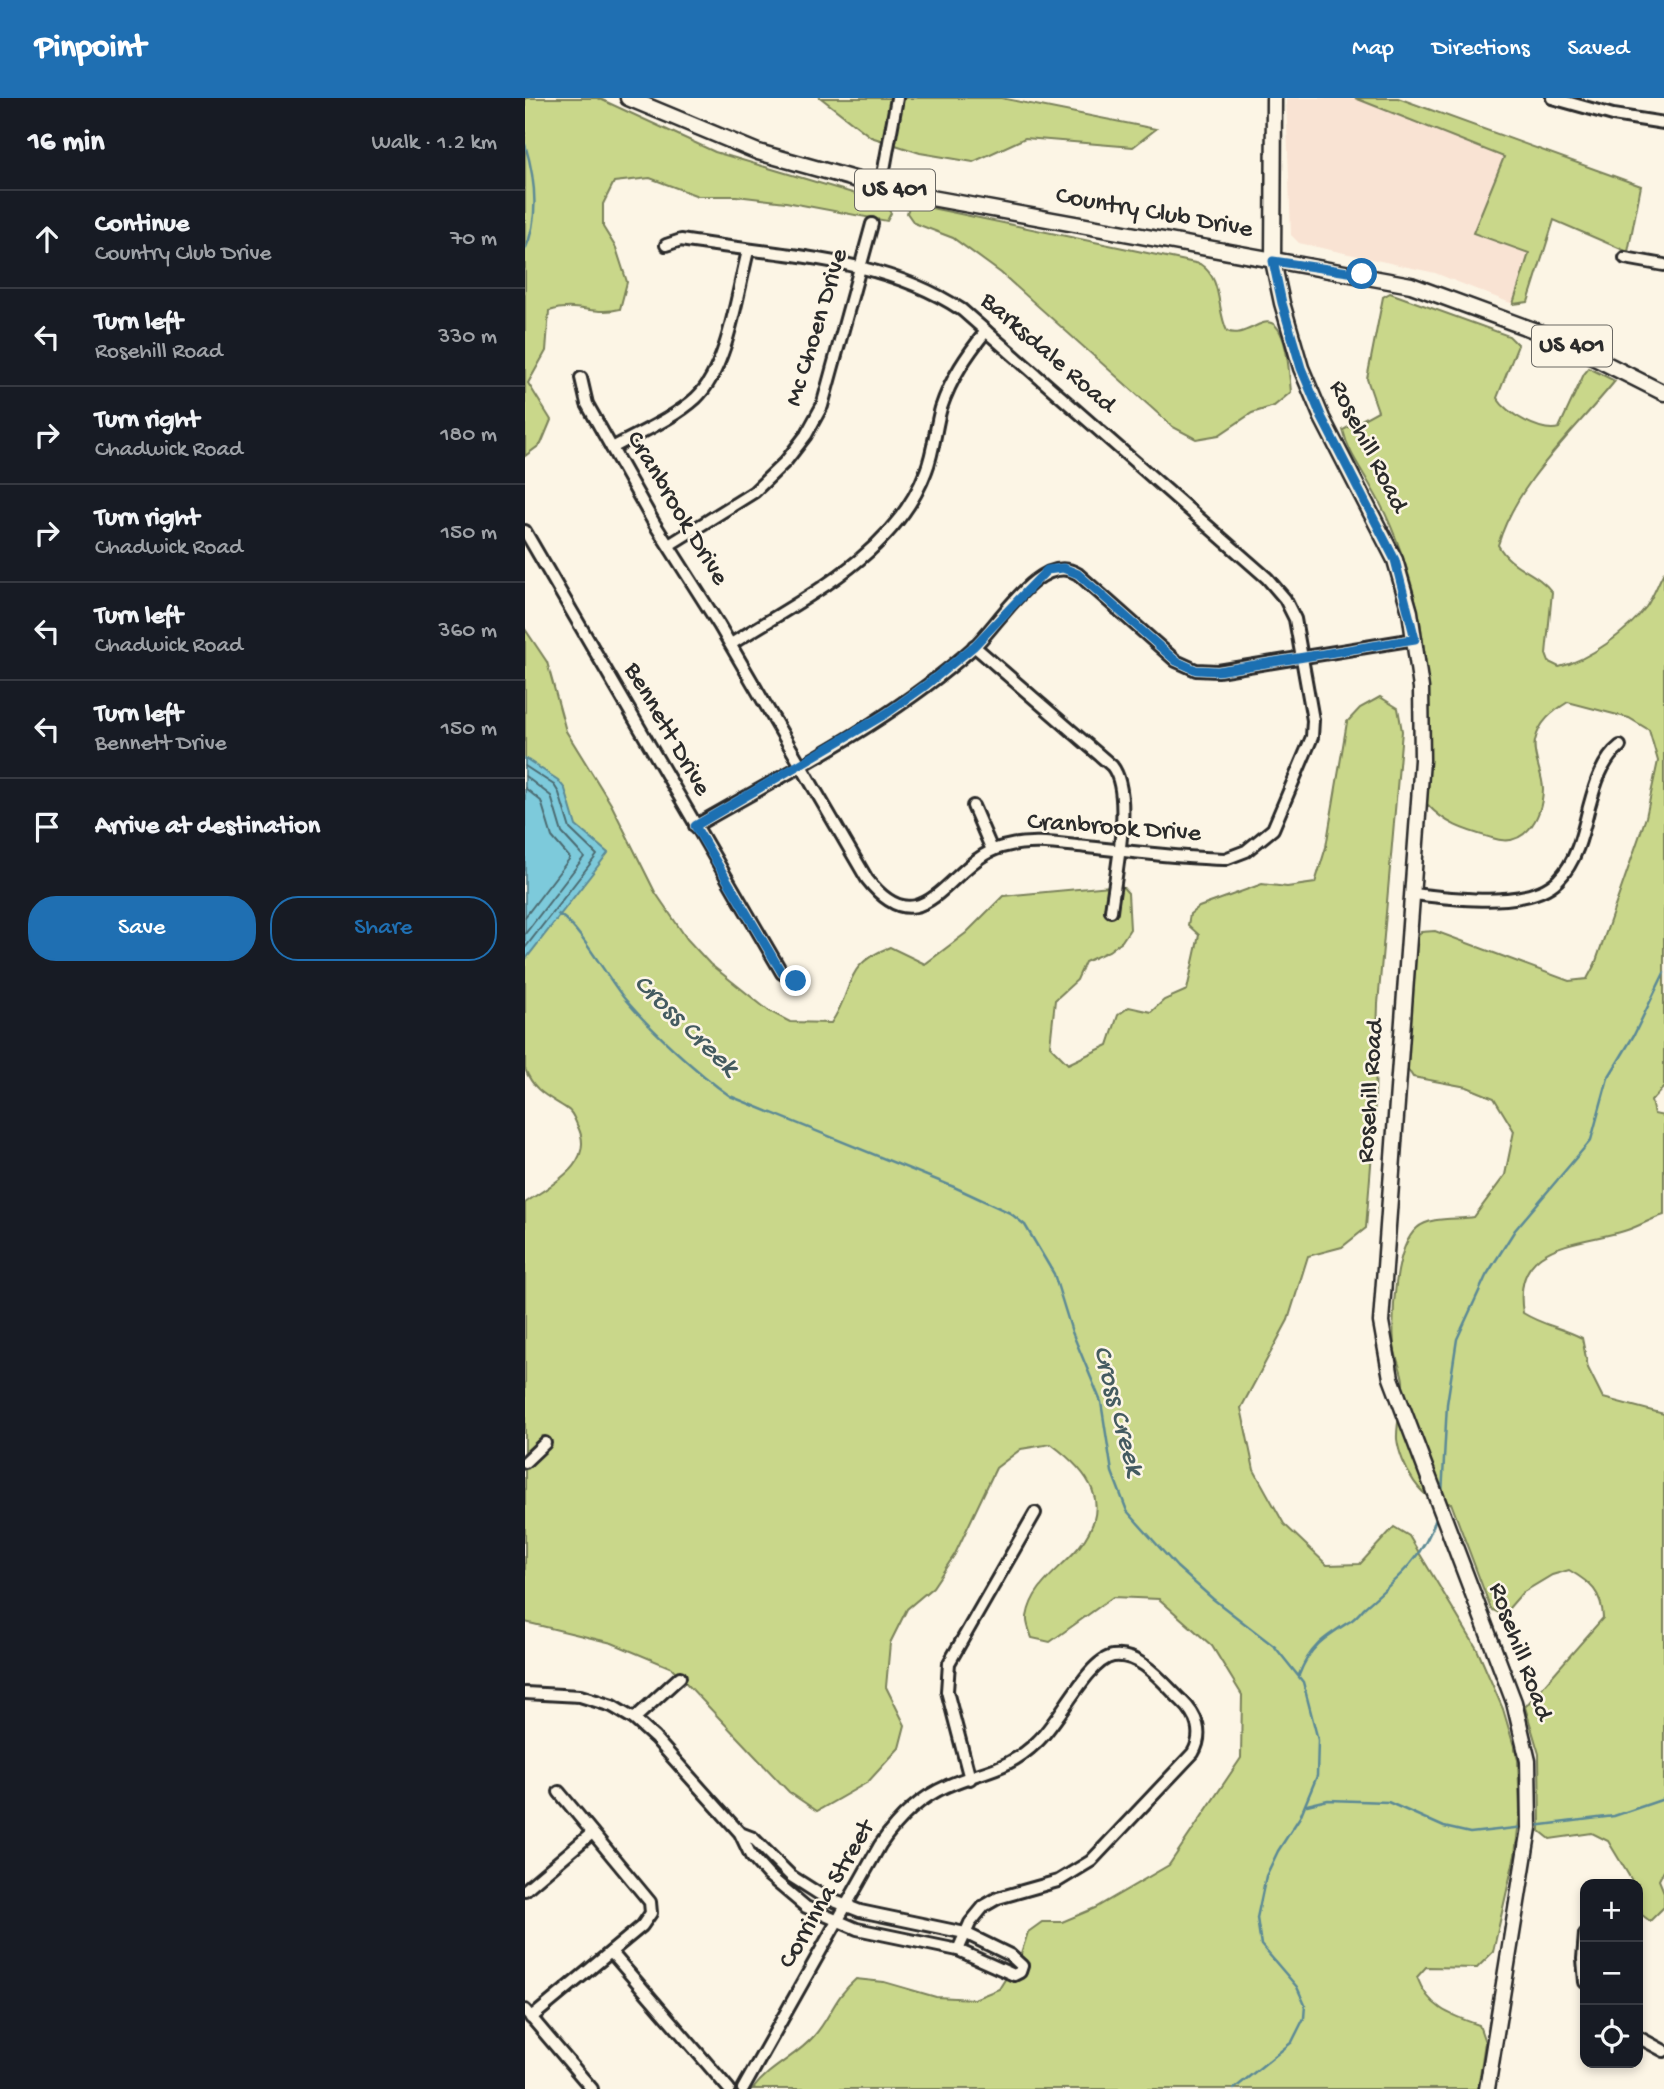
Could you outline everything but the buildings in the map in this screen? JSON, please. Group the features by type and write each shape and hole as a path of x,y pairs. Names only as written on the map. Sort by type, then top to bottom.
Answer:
{"main road":[{"name":"Country Club Drive","path":"628,98 758,152 881,186 1273,261 1362,274 1439,293 1555,338 1664,393"},
{"name":"Rosehill Road","path":"1274,98 1273,261 1282,303 1301,368 1322,418 1395,560 1415,639 1421,688 1422,760 1380,1299 1383,1344 1407,1422 1514,1702 1524,1739 1531,1783 1529,1828 1487,2089"}],"street":[{"path":"881,186 897,98"},
{"path":"1552,98 1613,115 1664,123"},
{"name":"Mc Choen Drive","path":"669,545 754,492 786,461 806,435 823,406 872,224"},
{"name":"Barksdale Road","path":"666,246 681,240 882,270 924,286 962,310 1267,578 1290,609 1303,657"},
{"path":"612,448 687,405 710,381 719,361 748,251"},
{"path":"1625,258 1664,265"},
{"path":"731,644 835,578 874,547 893,527 912,500 927,470 942,407 952,380 986,331"},
{"name":"Cranbrook Drive","path":"581,378 587,404 612,448 731,644 867,879 886,900 907,906 929,903 974,861 992,850 1037,842 1226,859 1246,851 1273,830 1312,737 1313,720 1303,657"},
{"name":"Bennett Drive","path":"525,531 782,973 796,981"},
{"path":"695,826 887,713 974,646 1042,573 1063,568 1078,574 1172,658 1186,666 1218,671 1415,639"},
{"path":"974,646 1115,770 1123,791 1111,911"},
{"path":"1412,894 1445,898 1521,898 1535,895 1558,881 1576,852 1598,778 1608,757 1620,746"},
{"path":"973,806 992,850"},
{"path":"525,1462 545,1443"},
{"path":"970,1779 947,1691 949,1663 1035,1513"},
{"name":"Corrinna Street","path":"743,2089 880,1844 900,1819 945,1786 1000,1768 1037,1743 1062,1714 1091,1667 1110,1657 1127,1657 1142,1664 1188,1707 1198,1726 1193,1753 1091,1861 1058,1881 993,1900 976,1913 958,1950"},
{"path":"634,1719 680,1677"},
{"path":"525,1693 580,1696 612,1706 634,1719 655,1738 740,1833 751,1856 772,1879 806,1907 857,1929 958,1950 1014,1975 1020,1972 1022,1966 1010,1955 965,1933 845,1906 809,1889 775,1861 753,1838 740,1833"},
{"path":"559,1792 651,1908 646,1922 611,1952 528,2014 592,2089"},
{"path":"525,1890 592,1833"},
{"path":"611,1952 729,2089"},
{"path":"1643,2040 1664,2051"}],"shaded area":[{"path":"1286,98 1355,98 1504,157 1474,233 1529,253 1513,304 1435,273 1299,243 1291,235"}],"green space":[{"path":"525,98 598,98 715,152 883,202 891,213 887,221 786,202 736,196 698,196 650,178 614,182 603,204 603,227 616,248 627,282 620,309 602,311 568,308 549,311 546,351 528,383 551,420 541,444 525,456"},
{"path":"821,98 1001,98 1156,129 1133,147 1025,138 973,162 920,153 871,137"},
{"path":"1355,98 1398,98 1641,186 1628,252 1554,220 1528,302 1513,304 1529,253 1473,233 1504,157"},
{"path":"917,205 1200,264 1207,270 1216,286 1227,331 1241,332 1263,323 1271,323 1278,328 1286,348 1291,392 1274,406 1252,413 1219,435 1196,439 1173,427 1001,273 953,238 914,223 907,213 909,207"},
{"path":"1390,293 1509,336 1518,345 1497,398 1508,410 1534,425 1559,428 1589,368 1615,381 1533,478 1507,522 1498,545 1510,560 1552,592 1546,654 1549,662 1559,667 1571,663 1595,652 1618,635 1646,607 1664,572 1664,1087 1651,1101 1654,1114 1664,1116 1664,1215 1624,1231 1568,1244 1551,1251 1537,1260 1527,1272 1522,1290 1523,1313 1582,1338 1588,1368 1603,1398 1664,1414 1664,1870 1659,1880 1664,1892 1664,1907 1650,1921 1643,1916 1643,1879 1631,1879 1608,1841 1592,1833 1550,1839 1540,1831 1539,1754 1525,1707 1603,1618 1598,1595 1589,1584 1569,1570 1552,1575 1522,1593 1503,1615 1491,1609 1451,1503 1440,1502 1422,1491 1414,1482 1399,1449 1397,1432 1403,1381 1393,1332 1396,1283 1403,1250 1409,1238 1417,1228 1429,1222 1474,1217 1505,1175 1514,1131 1494,1098 1467,1087 1413,1077 1405,1065 1413,942 1421,932 1435,931 1569,981 1587,979 1595,964 1646,817 1658,761 1649,730 1629,718 1568,702 1547,718 1537,734 1534,747 1543,783 1542,800 1535,821 1522,835 1503,840 1473,832 1449,822 1427,804 1427,678 1419,618 1395,537 1380,503 1351,452 1343,430 1378,411 1367,379 1383,297"},
{"path":"525,629 547,662 566,731 611,804 655,892 687,939 710,964 769,1011 790,1022 831,1023 856,970 874,954 890,947 925,964 966,933 1003,896 1121,885 1128,893 1130,929 1122,941 1109,951 1085,962 1077,980 1055,1000 1050,1046 1068,1064 1108,1045 1118,1015 1129,1007 1151,1012 1164,1000 1187,990 1199,935 1188,925 1190,914 1199,907 1262,884 1287,887 1315,883 1326,847 1347,722 1360,708 1380,697 1398,708 1402,731 1378,1004 1374,1127 1366,1228 1342,1247 1308,1256 1288,1320 1241,1408 1254,1470 1284,1524 1327,1565 1360,1564 1394,1527 1409,1536 1477,1649 1503,1709 1518,1760 1520,1812 1515,1855 1493,1952 1477,1968 1426,1967 1417,1977 1434,2003 1458,2018 1479,2025 1485,2042 1478,2089 753,2089 767,2074 814,2036 842,1994 856,1979 884,1982 936,1997 974,1999 999,1989 1021,1954 1028,1932 1042,1922 1062,1922 1095,1908 1169,1865 1241,1758 1242,1695 1212,1646 1159,1599 1113,1597 1050,1642 1032,1638 1027,1619 1035,1596 1048,1578 1079,1547 1095,1517 1096,1503 1086,1478 1051,1444 1021,1449 996,1468 955,1554 933,1587 907,1609 890,1643 886,1687 905,1725 899,1748 868,1782 817,1811 789,1792 672,1668 612,1643 525,1622 525,1203 568,1172 581,1152 582,1140 571,1112 538,1089 525,1069"}],"water":[{"path":"525,758 558,780 565,789 576,826 608,853 525,960"}],"waterway":[{"name":"Cross Creek","path":"525,144 534,197 533,224 525,250"},
{"name":"Cross Creek","path":"558,914 574,928 624,998 647,1023 689,1063 730,1096 954,1187 1010,1213 1025,1225 1054,1274 1072,1332 1101,1402 1112,1472 1127,1511 1177,1567 1275,1647 1303,1682 1318,1740 1317,1776 1300,1817 1266,1876 1257,1918 1261,1945 1297,1987 1305,2005 1304,2018 1292,2042 1234,2089"},
{"path":"1442,1495 1447,1404 1457,1339 1486,1276 1515,1230 1591,1140 1608,1078 1634,1035 1664,973"},
{"path":"1299,1675 1308,1657 1319,1644 1353,1619 1408,1566 1425,1543 1437,1515"},
{"path":"1534,1826 1614,1816 1664,1799"},
{"path":"1307,1805 1328,1800 1388,1802 1444,1827 1470,1833 1524,1827"}],"route":[{"path":"796,981 782,973 695,826 887,713 926,685 974,646 1047,570 1063,568 1078,574 1172,658 1196,670 1218,671 1415,639 1403,585 1382,529 1351,477 1301,368 1273,261 1362,274"}]}
